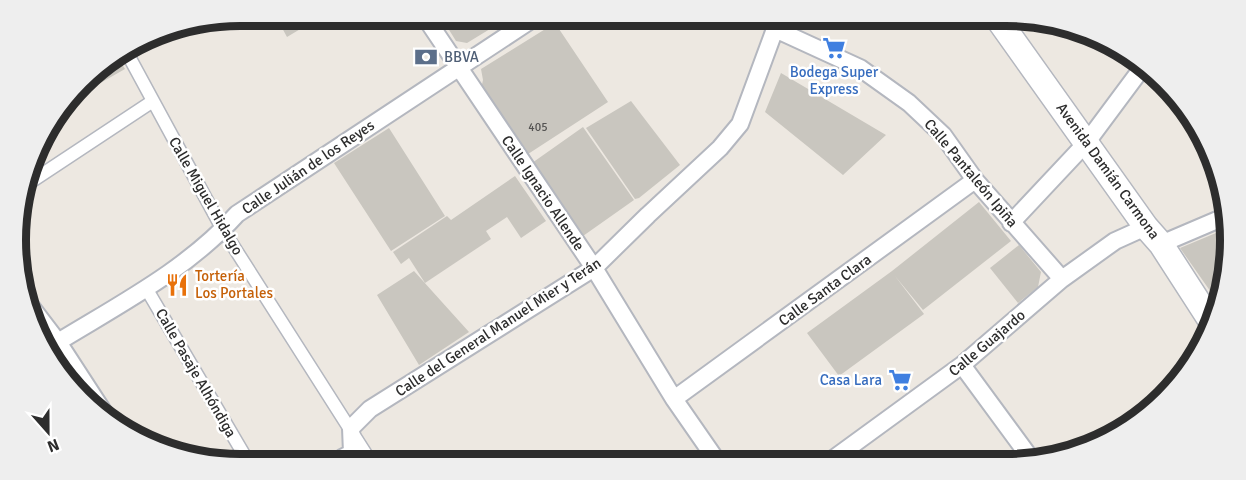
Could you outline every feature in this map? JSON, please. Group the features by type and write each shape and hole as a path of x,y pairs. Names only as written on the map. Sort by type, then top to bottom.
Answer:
{"main road":[{"name":"Avenida Damián Carmona","path":"1003,26 1154,235 1207,315"}],"street":[{"name":"Calle Ignacio Allende","path":"431,26 594,268 708,454"},
{"name":"Calle Julián de los Reyes","path":"58,342 146,288 208,244 237,214 522,26"},
{"name":"Calle del General Manuel Mier y Terán","path":"351,428 370,409 594,268 720,148 740,124 777,26"},
{"name":"Calle Pantaleón Ipiña","path":"782,26 860,68 909,103 942,135 975,180 1062,279"},
{"name":"Calle Miguel Hidalgo","path":"129,57 223,230 366,454"},
{"path":"1011,223 1087,142 1139,72"},
{"path":"34,179 153,101"},
{"name":"Calle Santa Clara","path":"674,399 975,180"},
{"name":"Calle Guajardo","path":"840,454 962,365 1062,279 1114,241 1154,235 1219,218"},
{"name":"Calle Pasaje Alhóndiga","path":"146,288 244,454"},
{"path":"41,320 92,396"},
{"path":"962,365 1027,453"},
{"path":"350,454 352,453 351,428"}],"building":[{"path":"281,26 305,26 287,37"},
{"path":"447,26 495,26 467,43 456,41"},
{"path":"550,26 557,26 608,102 525,156 481,89 483,80 481,69"},
{"path":"121,62 125,69 88,90 109,70"},
{"path":"781,73 886,135 843,175 765,112"},
{"path":"631,101 680,165 635,199 586,128"},
{"path":"583,127 634,200 583,236 532,163"},
{"path":"389,128 445,216 391,251 334,163"},
{"path":"515,176 546,221 521,238 507,217 486,231 491,239 425,283 409,258 401,264 393,252 447,216 451,220"},
{"path":"979,202 1011,241 923,310 895,276 924,314 839,376 807,333 892,271"},
{"path":"1220,231 1219,268 1213,295 1180,248"},
{"path":"1019,245 1041,272 1038,287 1018,303 990,268"},
{"path":"414,271 469,332 419,365 377,295"}],"place":[{"name":"Bodega Super Express","path":"834,48"},
{"name":"BBVA","path":"426,57"},
{"name":"Tortería Los Portales","path":"177,285"},
{"name":"Casa Lara","path":"900,380"}]}
